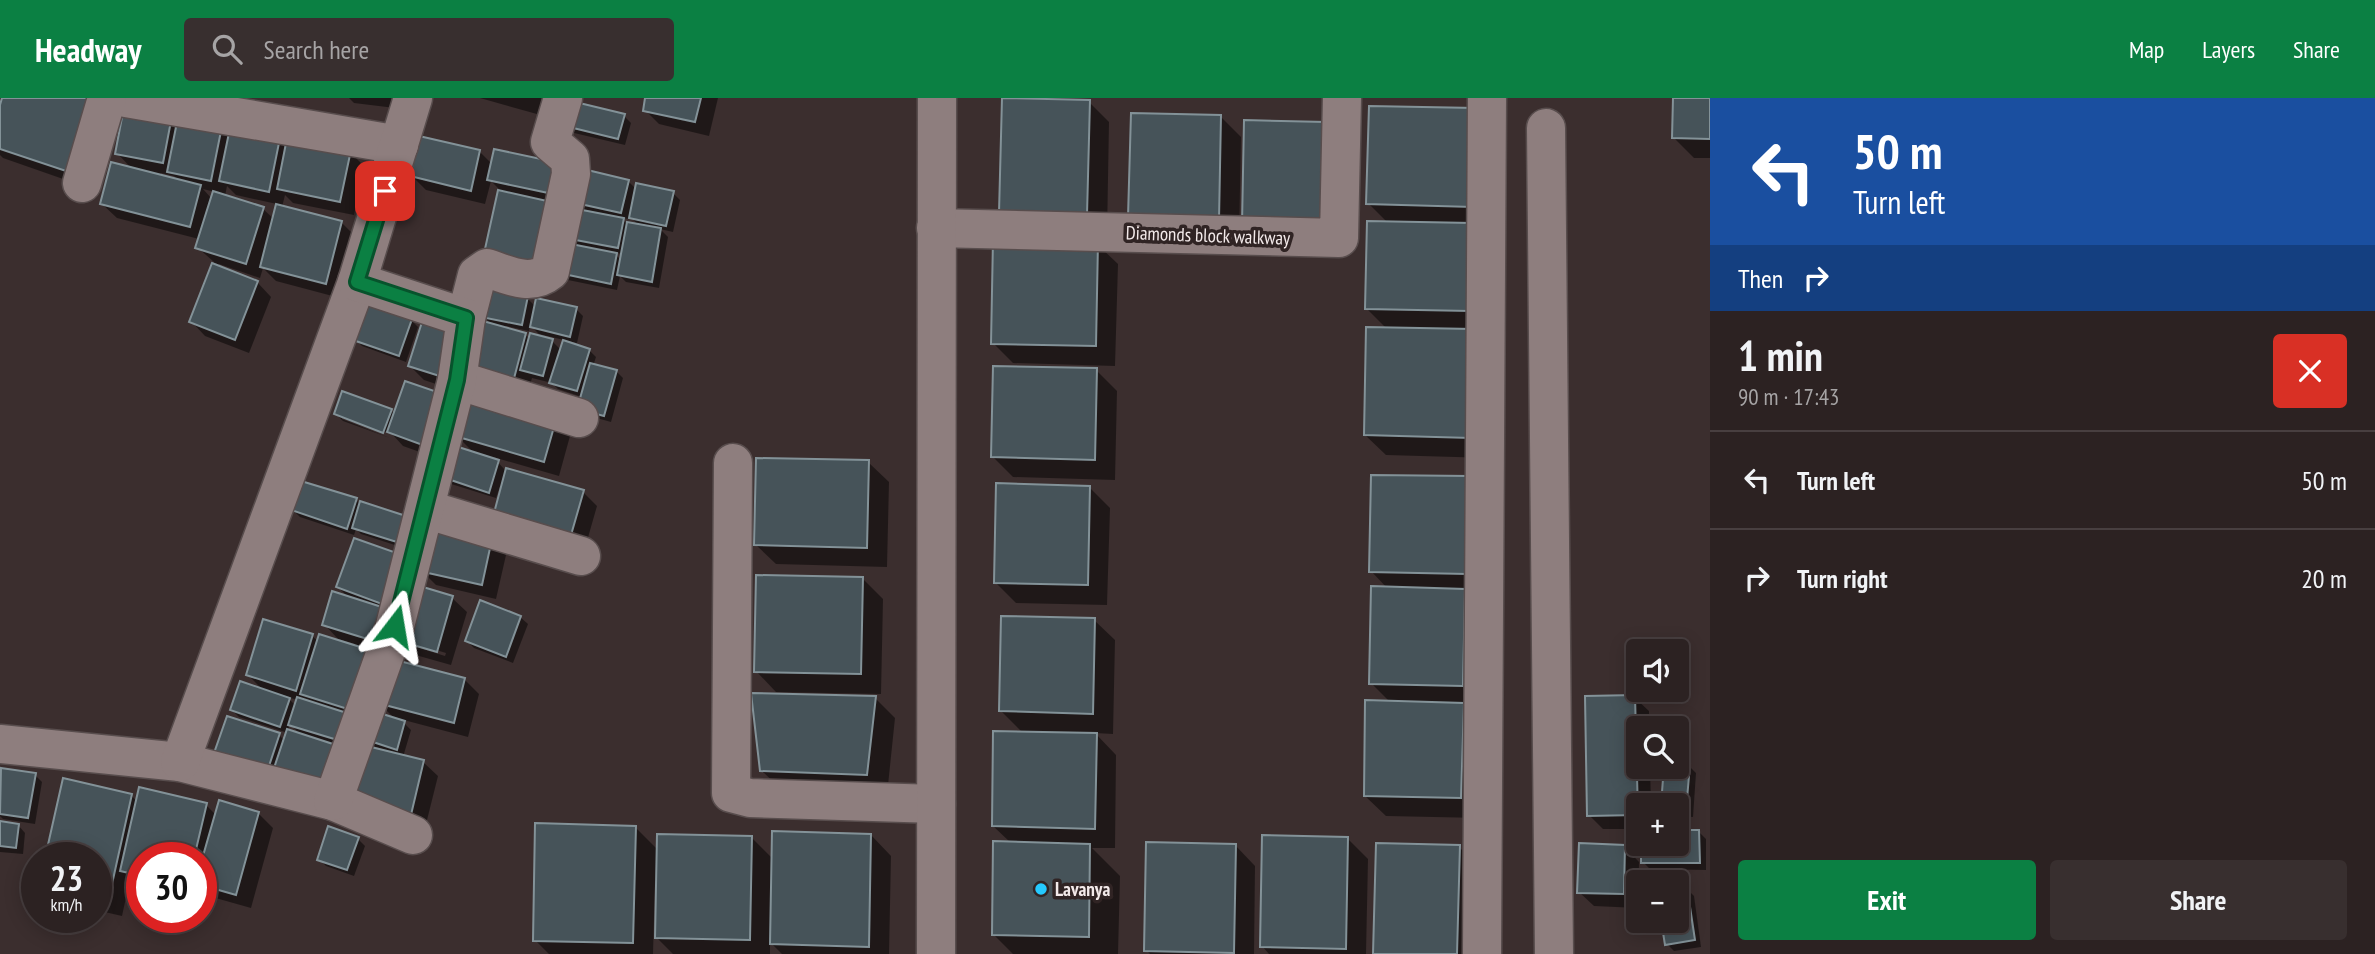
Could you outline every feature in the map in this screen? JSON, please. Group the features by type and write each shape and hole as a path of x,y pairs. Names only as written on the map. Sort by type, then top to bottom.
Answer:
{"street":[{"path":"82,183 107,98"},
{"path":"127,98 399,145"},
{"path":"180,762 357,282 413,98"},
{"path":"333,801 395,626 457,380 466,318 477,275 487,268 524,280 541,279 550,271 570,174 569,159 550,142 564,98"},
{"path":"936,954 937,98"},
{"name":"Diamonds block walkway","path":"936,228 1339,238 1342,98"},
{"path":"1482,954 1486,98"},
{"path":"1546,128 1554,954"},
{"path":"357,282 466,318"},
{"path":"457,380 579,418"},
{"path":"733,463 731,793 750,798 936,804"},
{"path":"425,509 581,556"},
{"path":"0,744 180,762 333,801 413,835"}],"building":[{"path":"2,98 97,98 72,173 0,149"},
{"path":"645,98 701,98 695,122 643,111"},
{"path":"1002,98 1090,100 1087,215 999,213"},
{"path":"1673,98 1710,98 1710,139 1672,138"},
{"path":"567,100 625,114 618,139 561,125"},
{"path":"1369,106 1476,108 1473,207 1366,204"},
{"path":"123,112 171,121 163,163 115,154"},
{"path":"1131,113 1221,115 1219,220 1128,217"},
{"path":"178,117 222,126 211,181 167,172"},
{"path":"1244,120 1326,122 1324,226 1242,224"},
{"path":"230,128 280,138 269,192 219,181"},
{"path":"419,136 480,150 471,191 410,176"},
{"path":"287,138 351,150 340,202 277,189"},
{"path":"494,149 560,163 553,194 487,180"},
{"path":"111,162 201,185 190,227 100,204"},
{"path":"579,168 629,180 621,213 571,202"},
{"path":"636,183 674,191 666,226 629,218"},
{"path":"498,190 556,203 540,271 483,258"},
{"path":"213,191 264,207 246,264 195,248"},
{"path":"276,204 342,221 326,284 260,267"},
{"path":"572,208 624,218 618,248 565,238"},
{"path":"1367,221 1472,223 1470,311 1365,309"},
{"path":"627,222 661,228 652,282 617,275"},
{"path":"993,239 1098,242 1096,346 991,344"},
{"path":"566,243 617,253 611,284 559,273"},
{"path":"212,263 258,281 235,340 189,322"},
{"path":"486,288 528,296 522,325 481,317"},
{"path":"536,298 577,307 570,337 530,327"},
{"path":"365,302 412,319 399,356 353,340"},
{"path":"483,321 526,333 512,386 468,373"},
{"path":"422,322 463,335 449,379 408,366"},
{"path":"1366,327 1473,329 1471,438 1364,435"},
{"path":"530,333 553,339 543,376 520,370"},
{"path":"563,340 590,349 577,391 549,383"},
{"path":"590,363 617,370 604,416 577,409"},
{"path":"993,366 1097,368 1095,460 991,457"},
{"path":"405,381 446,395 428,447 387,432"},
{"path":"342,391 392,409 383,433 334,414"},
{"path":"467,394 556,420 544,462 455,436"},
{"path":"449,444 499,460 489,493 439,476"},
{"path":"756,458 869,460 867,548 754,545"},
{"path":"506,468 584,490 571,535 494,513"},
{"path":"1371,475 1470,476 1467,574 1369,572"},
{"path":"301,481 357,498 347,529 291,510"},
{"path":"996,483 1090,486 1088,585 994,583"},
{"path":"360,501 409,517 400,543 352,528"},
{"path":"429,524 492,539 482,585 419,571"},
{"path":"354,538 408,557 390,607 336,587"},
{"path":"756,575 863,577 861,674 754,672"},
{"path":"413,584 453,596 437,652 396,640"},
{"path":"1371,586 1465,589 1463,686 1369,684"},
{"path":"332,591 388,609 377,642 322,625"},
{"path":"480,600 521,616 506,657 465,641"},
{"path":"1001,616 1095,618 1093,714 999,711"},
{"path":"263,619 313,634 296,691 246,675"},
{"path":"319,634 373,651 354,711 300,694"},
{"path":"388,658 465,678 454,723 377,703"},
{"path":"240,681 290,698 280,727 230,710"},
{"path":"751,693 876,696 867,775 760,771"},
{"path":"1626,695 1626,702 1635,702 1636,716 1626,716 1626,779 1637,779 1637,793 1626,793 1626,815 1587,816 1585,696"},
{"path":"297,697 353,715 344,742 288,725"},
{"path":"1365,700 1464,703 1461,798 1364,796"},
{"path":"373,711 405,721 397,750 364,739"},
{"path":"227,716 280,733 266,775 213,756"},
{"path":"287,729 339,746 324,788 273,771"},
{"path":"993,731 1097,733 1095,829 992,826"},
{"path":"363,745 424,760 410,819 349,803"},
{"path":"1,768 36,773 28,818 0,814"},
{"path":"63,778 132,794 112,884 112,842 49,842"},
{"path":"1663,779 1689,779 1688,793 1662,793"},
{"path":"139,787 207,803 198,842 127,842"},
{"path":"219,800 259,812 236,895 217,890 217,842 207,842"},
{"path":"0,821 19,824 16,848 0,846"},
{"path":"535,823 636,826 633,943 533,941"},
{"path":"328,826 359,837 347,870 317,860"},
{"path":"1689,830 1699,830 1700,863 1641,863 1641,856 1689,856"},
{"path":"772,831 871,834 869,947 770,944"},
{"path":"657,834 752,836 750,940 655,938"},
{"path":"1262,835 1348,837 1346,949 1260,947"},
{"name":"Lavanya","path":"993,841 1090,844 1089,937 992,935"},
{"path":"1146,842 1236,844 1234,953 1144,951"},
{"path":"1376,843 1460,845 1457,954 1373,954"},
{"path":"1579,843 1625,845 1624,894 1577,893"},
{"path":"126,844 126,872 120,871"},
{"path":"1689,900 1695,940 1665,945 1663,933 1689,933"}],"place":[{"name":"Lavanya","path":"1041,889"}],"route":[{"path":"385,191 357,282 466,318 457,380 395,626"}]}
